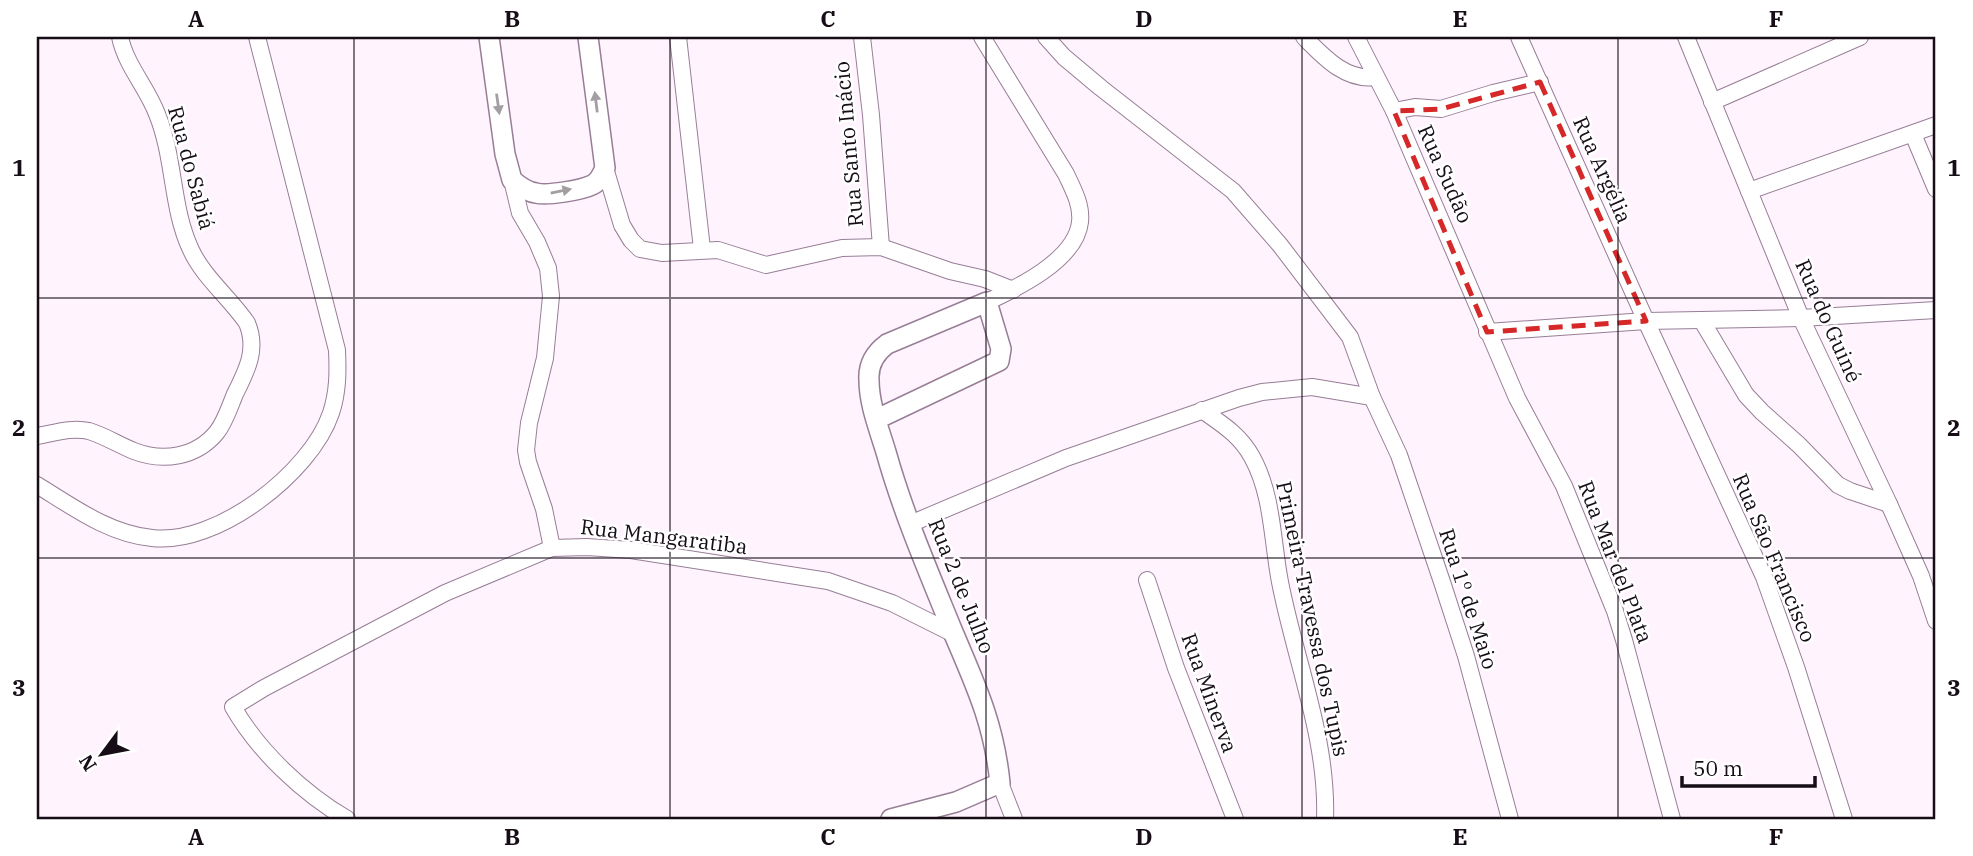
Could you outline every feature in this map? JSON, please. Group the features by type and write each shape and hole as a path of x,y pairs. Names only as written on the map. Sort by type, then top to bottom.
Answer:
{"street":[{"name":"Rua do Sabiá","path":"37,436 65,430 89,431 147,456 167,458 181,455 196,449 217,432 250,364 252,336 247,323 191,251 182,224 173,173 158,115 133,70 120,37"},
{"path":"37,485 98,522 127,534 155,539 189,537 230,519 265,495 294,470 318,438 330,415 338,382 337,350 257,37"},
{"path":"489,37 505,154 520,213 548,268 551,296 545,358 529,423 527,450 552,548"},
{"path":"512,180 524,189 538,194 593,185 600,179 605,168 588,37"},
{"path":"678,37 702,249"},
{"name":"Rua Santo Inácio","path":"862,37 881,247"},
{"path":"877,419 999,361 1002,349 987,302 1013,290 1056,261 1076,236 1080,222 1079,207 1066,174 982,37"},
{"name":"Rua 1º de Maio","path":"1046,37 1081,71 1243,201 1350,337 1372,397 1399,455 1442,582 1466,656 1510,819"},
{"path":"1304,37 1340,69 1365,79 1375,77"},
{"name":"Rua Sudão","path":"1356,37 1394,111 1472,289 1487,332"},
{"name":"Rua Argélia","path":"1519,37 1646,321"},
{"name":"Rua do Guiné","path":"1686,37 1801,318 1889,504 1921,576 1936,621"},
{"path":"1712,102 1860,37"},
{"path":"1394,111 1415,107 1441,109 1540,82"},
{"path":"1749,191 1936,125"},
{"path":"1913,134 1936,189"},
{"name":"Rua Santo Inácio","path":"605,168 622,225 640,249 662,253 718,250 766,264 842,248 881,247 1013,290"},
{"name":"Rua 2 de Julho","path":"987,302 887,344 875,356 869,369 869,391 910,524 981,695 991,727 1000,783 1014,819"},
{"path":"1487,332 1646,321 1801,318 1936,310"},
{"name":"Rua São Francisco","path":"1646,321 1764,577 1796,667 1844,819"},
{"path":"1702,321 1754,404 1838,485 1889,504"},
{"name":"Rua Mar del Plata","path":"1487,332 1517,398 1564,486 1615,611 1672,819"},
{"path":"910,524 1066,458 1262,392 1312,387 1372,397"},
{"name":"Primeira Travessa dos Tupis","path":"1202,410 1230,429 1242,441 1253,458 1266,493 1280,583 1322,768 1325,819"},
{"name":"Rua Mangaratiba","path":"348,819 288,773 239,718 233,707 445,593 552,548 631,550 828,581 892,603 954,634"},
{"name":"Rua Minerva","path":"1147,580 1176,668 1235,819"},
{"path":"891,819 956,802 1000,783"}],"highlighted area":[{"path":"1540,82 1646,321 1487,332 1394,111 1441,109"}]}
